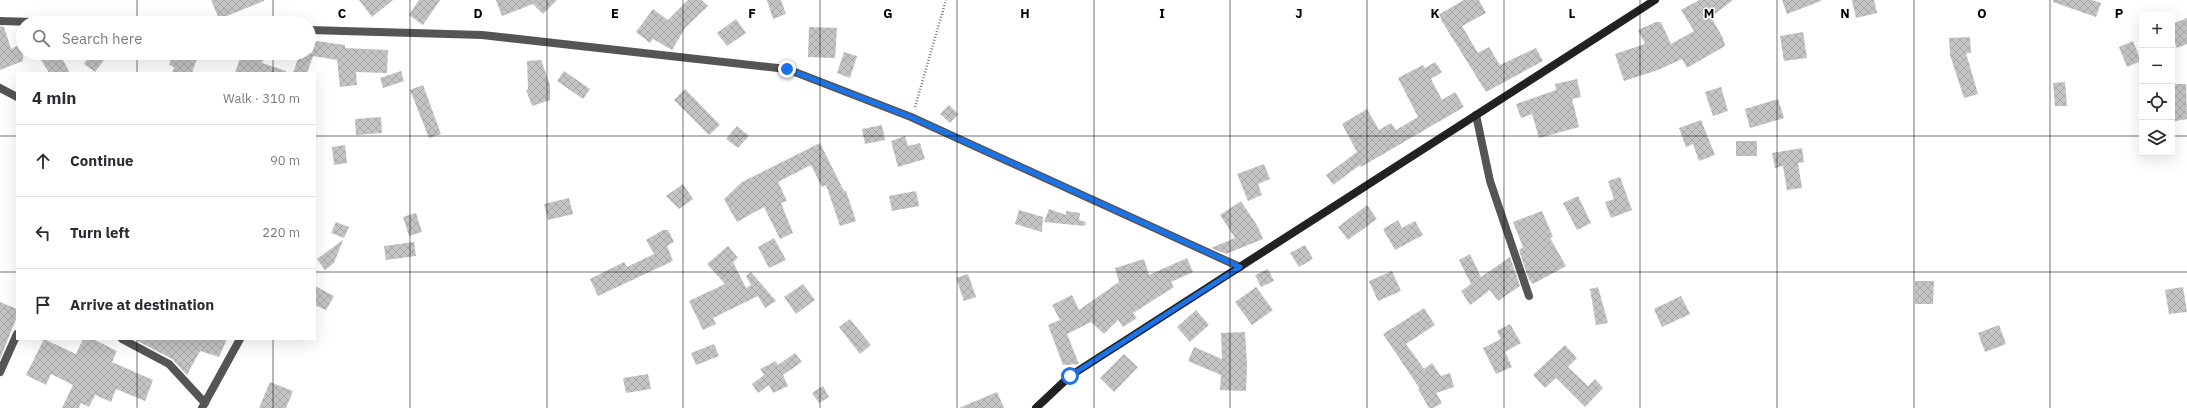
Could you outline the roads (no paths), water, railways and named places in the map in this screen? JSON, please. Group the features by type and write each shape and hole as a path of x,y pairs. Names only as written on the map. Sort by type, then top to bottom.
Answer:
{"main road":[{"path":"1036,408 1070,376 1655,0"}],"street":[{"path":"0,21 16,21"},
{"path":"316,30 482,35 787,69 911,117 1240,267"},
{"path":"0,88 16,96"},
{"path":"1476,115 1490,181 1529,296"},
{"path":"0,372 16,336"},
{"path":"124,340 170,364 204,405 239,340"}]}
